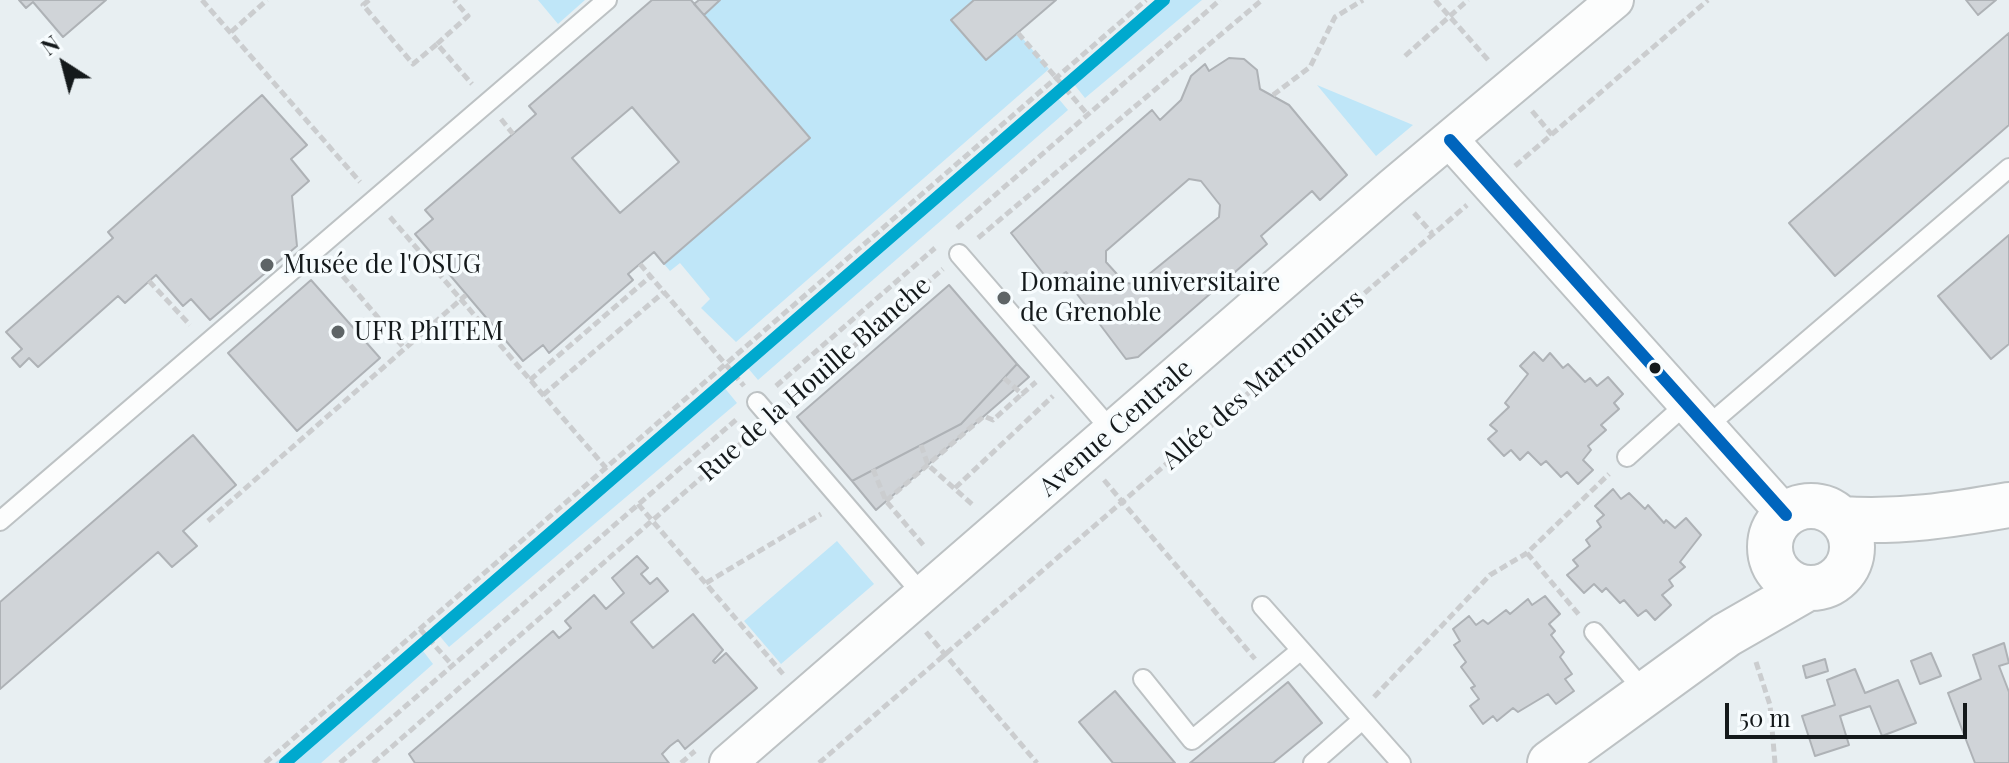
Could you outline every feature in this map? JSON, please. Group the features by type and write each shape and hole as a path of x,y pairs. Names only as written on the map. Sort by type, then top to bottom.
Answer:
{"street":[{"name":"Avenue Centrale","path":"728,763 1615,0"},
{"path":"1450,140 1786,515"},
{"path":"1792,578 1770,545 1777,523 1786,515 1796,509 1817,507 1846,537"},
{"path":"1846,537 2009,508"},
{"path":"1792,578 1832,582 1841,575 1846,537"},
{"path":"1550,763 1646,693 1740,645 1792,578"}],"lane":[{"path":"0,521 607,0"},
{"path":"1627,457 1695,417 2009,168"},
{"path":"959,254 1112,431"},
{"path":"757,402 923,595"},
{"path":"1262,606 1401,763"},
{"path":"1594,632 1646,693"},
{"path":"1143,679 1192,740 1301,650"},
{"path":"1313,763 1362,720"}],"path":[{"path":"202,0 606,468"},
{"path":"231,32 267,0"},
{"path":"369,0 363,5 413,64 468,16 454,0"},
{"path":"265,763 1146,0"},
{"path":"956,230 1220,0"},
{"name":"Rue de la Houille Blanche","path":"373,763 959,254 1262,0"},
{"path":"1273,95 1310,67 1335,17 1363,0"},
{"path":"1435,0 1498,71"},
{"path":"1405,56 1468,0"},
{"name":"Allée des Marronniers","path":"819,763 1432,233 1552,135 1708,0"},
{"path":"1018,33 1088,115"},
{"path":"437,44 488,103"},
{"path":"1527,105 1552,135"},
{"path":"1406,204 1432,233"},
{"name":"Rue de la Houille Blanche","path":"340,763 944,240"},
{"path":"318,248 404,348"},
{"path":"640,264 757,402"},
{"path":"530,380 651,276"},
{"path":"149,281 207,344"},
{"path":"543,395 664,292"},
{"path":"208,521 466,295"},
{"path":"1004,378 1022,394"},
{"path":"955,488 1069,381"},
{"path":"886,501 984,416 993,420 1036,383"},
{"path":"921,445 928,465 967,499"},
{"path":"873,469 886,501 929,551"},
{"path":"1378,692 1490,575 1527,553 1609,474"},
{"path":"1103,480 1270,676"},
{"path":"706,583 842,501"},
{"path":"638,504 784,675"},
{"path":"1527,553 1569,604"},
{"path":"420,629 452,665"},
{"path":"926,632 1037,763"},
{"path":"1740,645 1770,705 1775,763"}],"shaded area":[{"path":"538,0 585,0 558,24"},
{"path":"720,0 974,0 986,60 1018,33 1049,69 736,342 701,308 710,299 680,263 670,271 664,264 810,138 704,15"},
{"path":"1159,0 1202,0 1085,98 1069,78"},
{"path":"1317,85 1413,125 1376,156"},
{"path":"1053,92 1068,110 758,380 742,361"},
{"path":"719,381 737,403 449,647 432,627"},
{"path":"837,541 874,584 781,664 744,621"},
{"path":"417,643 433,664 321,763 275,763"}],"building":[{"path":"19,0 106,0 63,37 33,2 26,8"},
{"path":"652,0 691,0 810,138 664,264 654,252 628,274 633,280 549,353 543,345 523,361 415,234 433,219 425,210 536,114 529,106","holes":["632,107 679,162 620,213 572,158"]},
{"path":"699,0 720,0 704,15 694,4"},
{"path":"974,0 1056,0 986,60 951,20"},
{"path":"1966,0 1996,0 1978,15"},
{"path":"2009,33 2009,125 1835,276 1789,223"},
{"path":"1229,58 1244,59 1257,70 1260,89 1289,105 1347,175 1320,200 1312,191 1261,236 1267,244 1138,357 1126,359 1077,294 1079,287 1066,272 1053,280 1046,277 1011,233 1152,110 1160,120 1181,100 1191,76 1205,64 1209,71","holes":["1189,179 1201,181 1220,205 1219,217 1137,284 1125,283 1106,262 1106,251"]},
{"path":"262,95 307,145 291,159 309,181 292,196 297,246 210,320 191,299 183,306 156,275 125,303 118,296 38,367 29,358 20,367 12,358 22,349 6,332 113,238 108,232"},
{"path":"2009,235 2009,344 1991,359 1938,296"},
{"path":"311,280 380,358 297,431 228,353"},
{"path":"949,285 1017,364 961,424 852,481 797,417"},
{"path":"1534,352 1543,361 1550,353 1563,368 1568,364 1585,382 1590,378 1597,386 1608,377 1623,394 1614,403 1619,409 1601,425 1606,430 1588,446 1591,450 1583,460 1593,470 1578,484 1567,472 1561,477 1546,461 1541,465 1528,452 1520,460 1511,450 1504,456 1488,439 1497,431 1490,425 1509,407 1505,403 1528,374 1520,366"},
{"path":"1017,364 1029,377 876,510 852,481 961,424"},
{"path":"193,435 236,485 183,531 197,546 172,567 158,552 0,689 0,602"},
{"path":"1613,489 1621,499 1629,493 1645,509 1648,505 1664,523 1666,520 1675,528 1686,518 1701,535 1680,562 1685,567 1669,580 1673,586 1662,595 1671,605 1655,620 1646,610 1638,616 1624,600 1620,603 1606,588 1602,592 1594,584 1584,593 1567,575 1578,566 1573,560 1590,546 1586,540 1601,527 1597,521 1604,515 1595,506"},
{"path":"637,556 648,568 641,574 650,584 657,578 668,591 631,622 653,648 693,614 723,650 713,661 715,663 726,653 757,688 685,749 678,740 670,746 662,754 669,763 415,763 409,754 553,631 559,638 571,628 565,621 594,595 606,609 624,593 612,578"},
{"path":"1545,596 1560,614 1549,624 1555,631 1551,635 1564,652 1560,657 1572,674 1565,679 1574,691 1556,704 1548,694 1518,712 1513,708 1497,721 1493,716 1483,724 1470,706 1479,699 1471,688 1475,686 1461,667 1466,662 1454,645 1460,641 1453,629 1469,616 1476,625 1483,620 1488,624 1506,610 1510,614 1528,599 1532,605"},
{"path":"2004,643 2009,663 1999,666 2009,692 2009,763 1975,763 1948,693 1981,679 1973,655"},
{"path":"1931,653 1941,676 1920,684 1911,661"},
{"path":"1825,659 1828,671 1806,678 1803,666"},
{"path":"1855,669 1865,693 1898,680 1916,723 1882,736 1870,706 1840,716 1849,745 1815,756 1802,716 1835,705 1827,680"},
{"path":"1288,682 1322,723 1273,763 1190,763"},
{"path":"1115,691 1175,763 1113,763 1079,722"}],"transit line":[{"path":"285,763 1164,0"},
{"path":"1450,140 1786,515"}],"place":[{"name":"Musée de l'OSUG","path":"267,265"},
{"name":"Domaine universitaire de Grenoble","path":"1004,298"},
{"name":"UFR PhITEM","path":"338,332"}]}
